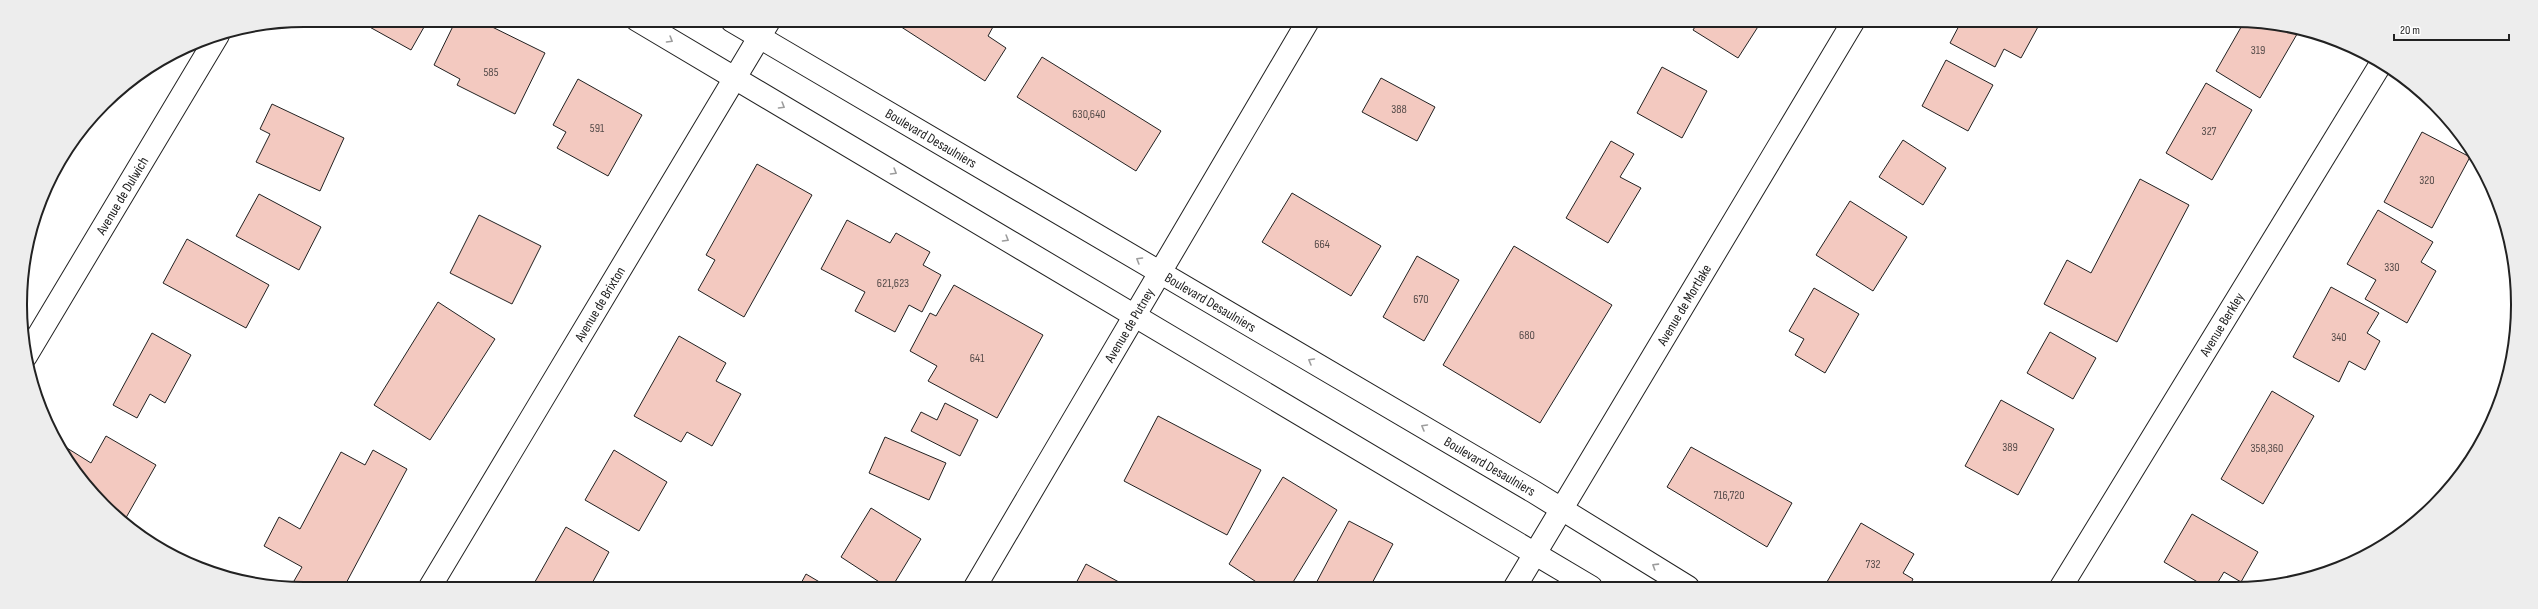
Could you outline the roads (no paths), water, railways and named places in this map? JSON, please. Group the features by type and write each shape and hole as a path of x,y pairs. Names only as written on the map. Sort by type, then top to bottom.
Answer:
{"street":[{"path":"649,27 1134,314 1582,582"},
{"name":"Avenue de Putney","path":"978,582 1134,314 1304,27"},
{"name":"Avenue de Mortlake","path":"1518,582 1849,27"},
{"name":"Avenue de Brixton","path":"432,582 764,29"},
{"name":"Boulevard Desaulniers","path":"764,29 1159,272 1561,509 1680,582"},
{"name":"Avenue de Dulwich","path":"30,349 213,43"},
{"name":"Avenue Berkley","path":"2064,582 2378,68"}]}
